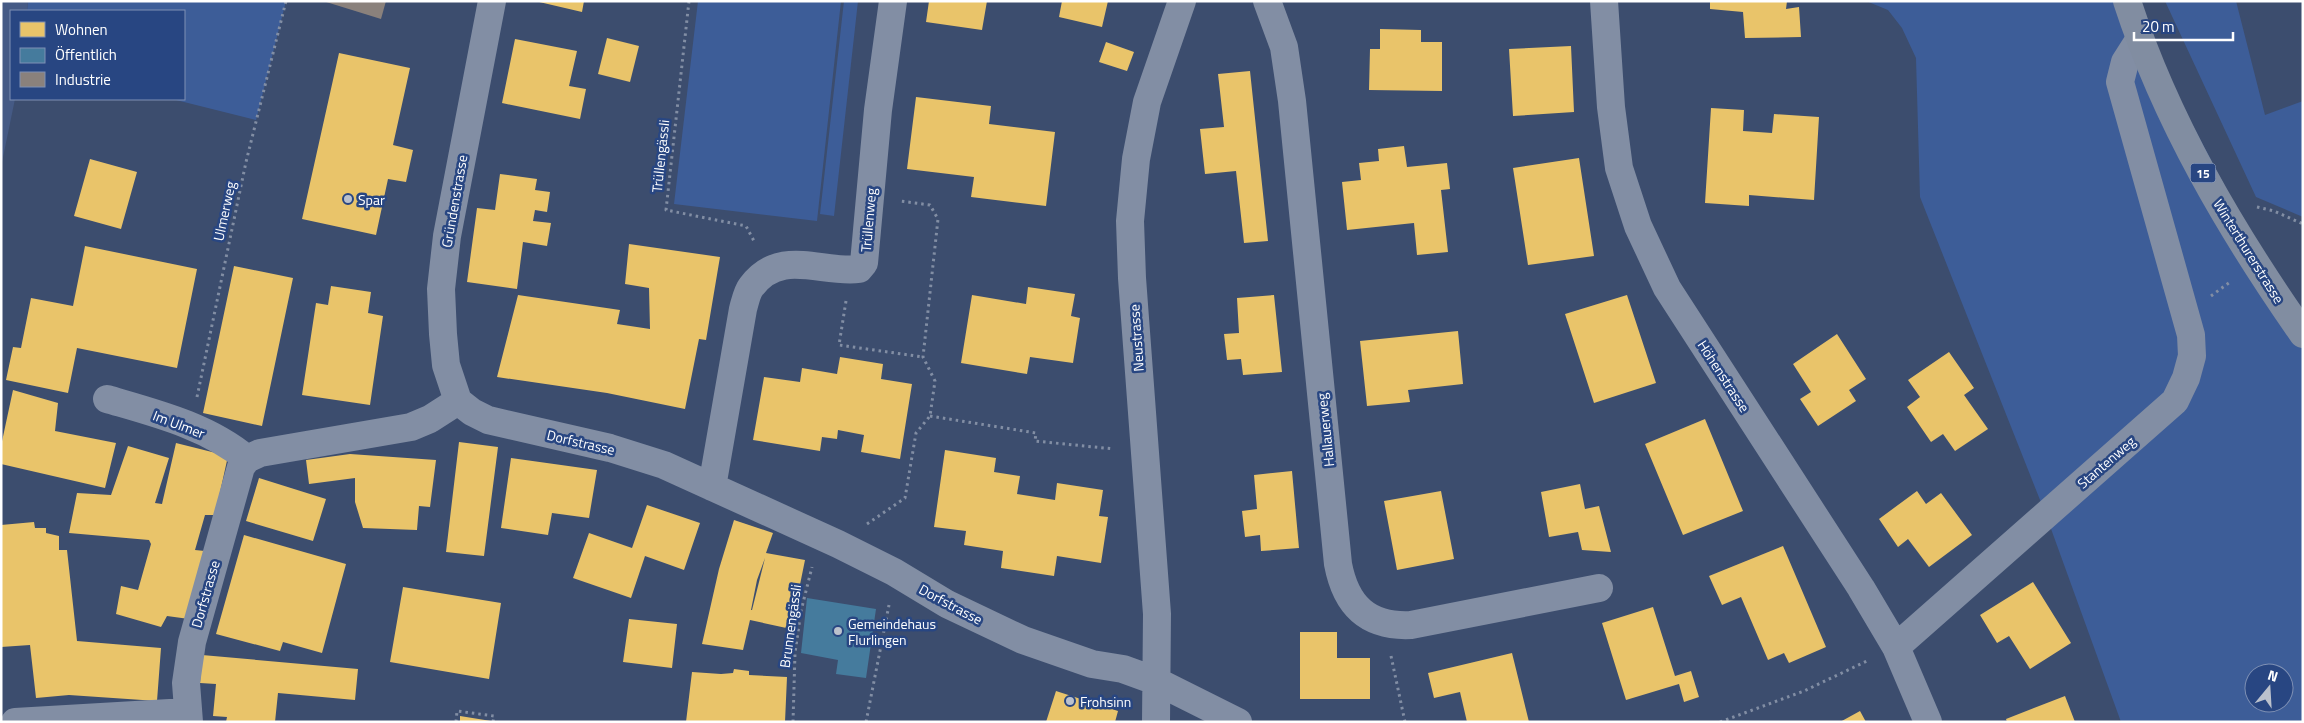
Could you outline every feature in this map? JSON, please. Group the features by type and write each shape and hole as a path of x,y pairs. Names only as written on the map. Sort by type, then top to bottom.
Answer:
{"main road":[{"name":"Winterthurerstrasse","path":"2127,1 2139,40 2173,115 2254,263 2303,334"}],"street":[{"name":"Gründenstrasse","path":"458,401 446,365 442,334 441,289 447,236 492,1"},
{"name":"Trüllenweg","path":"712,487 743,308 750,287 768,272 784,265 805,264 852,270 859,269 864,263 878,110 893,1"},
{"name":"Neustrasse","path":"1156,722 1157,614 1144,452 1130,221 1136,159 1148,102 1182,1"},
{"name":"Hallauerweg","path":"1267,1 1284,48 1292,101 1338,564 1342,585 1352,602 1366,615 1383,624 1411,625 1599,588"},
{"name":"Höhenstrasse","path":"1604,1 1611,107 1619,168 1638,226 1667,288 1856,580 1896,647 1928,722"},
{"name":"Stantenweg","path":"1896,647 2175,401 2186,378 2192,356 2187,315 2120,82 2125,62 2139,40"},
{"name":"Im Ulmer","path":"107,399 191,427 229,444 247,459"},
{"path":"247,459 260,453 411,427 430,419 458,401"},
{"name":"Dorfstrasse","path":"458,401 472,412 488,420 610,448 664,465 829,540 894,572 947,604 1023,640 1092,664 1123,669 1156,681 1238,722"},
{"name":"Dorfstrasse","path":"188,717 186,683 192,642 241,467 247,459"},
{"path":"15,722 188,717"}],"path":[{"name":"Ulmerweg","path":"191,427 246,162 286,1"},
{"name":"Trüllengässli","path":"689,1 666,210 746,226 768,272"},
{"path":"829,540 905,498 916,433 930,416 935,381 922,357 938,219 930,205 901,200 895,203"},
{"path":"2187,315 2254,263"},
{"path":"852,270 839,346 922,357"},
{"path":"930,416 1036,433 1035,441 1144,452"},
{"name":"Brunnengässli","path":"793,722 795,653 801,611 829,540"},
{"path":"866,722 894,572"},
{"path":"1383,624 1405,722"},
{"path":"1720,722 1804,691 1896,647"},
{"path":"456,722 457,711 494,716 493,722"}],"shaded area":[{"path":"1,1 28,1 27,10 10,10 10,100 15,100 1,167"},
{"path":"28,1 286,1 256,120 176,100 185,100 185,10 27,10"},
{"path":"698,1 841,1 817,221 674,204"},
{"path":"844,1 858,1 834,216 820,214"},
{"path":"1866,1 2127,1 2303,334 2303,722 2121,722 2046,515 1920,197 1916,58 1902,28 1888,10"},
{"path":"2165,1 2236,1 2265,115 2303,101 2303,217 2256,197"}],"building: Wohnen":[{"path":"535,1 584,1 582,12"},
{"path":"929,1 987,1 982,30 926,22"},
{"path":"1062,1 1108,1 1102,27 1059,17"},
{"path":"1710,1 1787,1 1786,9 1799,7 1801,37 1745,38 1743,12 1710,9"},
{"path":"1380,29 1421,30 1421,42 1442,42 1442,91 1369,90 1370,49 1380,49"},
{"path":"607,38 639,46 630,82 598,74"},
{"path":"515,39 577,51 569,86 586,89 580,119 502,103"},
{"path":"1106,42 1134,52 1127,71 1099,62"},
{"path":"1571,46 1574,112 1513,116 1509,49"},
{"path":"339,53 410,68 393,145 413,150 406,182 388,179 376,235 302,219"},
{"path":"1250,71 1268,241 1244,243 1236,171 1205,174 1200,129 1224,127 1218,74"},
{"path":"916,97 991,106 989,124 1055,132 1046,206 971,197 974,177 907,169"},
{"path":"1711,108 1744,110 1743,131 1772,133 1774,114 1819,117 1814,200 1749,195 1749,206 1705,203"},
{"path":"1404,146 1407,167 1447,163 1450,189 1441,190 1448,252 1417,255 1414,223 1347,230 1342,182 1361,180 1359,163 1379,161 1378,149"},
{"path":"1579,158 1594,256 1528,265 1513,168"},
{"path":"90,159 137,172 121,229 74,216"},
{"path":"500,174 537,179 535,190 550,192 547,212 535,210 533,221 551,223 547,246 523,242 517,289 467,282 477,208 495,210"},
{"path":"629,244 720,257 706,340 699,339 685,409 607,393 497,377 518,295 620,310 617,324 650,329 649,288 625,284"},
{"path":"85,246 197,269 177,368 77,348 68,393 6,380 13,347 21,348 31,298 73,306"},
{"path":"234,266 293,278 262,426 203,413"},
{"path":"331,286 371,292 368,313 383,316 370,405 302,395 316,303 328,305"},
{"path":"1028,287 1075,294 1071,316 1080,318 1073,363 1030,357 1027,374 961,363 972,295 1026,304"},
{"path":"1274,295 1282,372 1243,375 1241,359 1227,360 1224,334 1239,333 1237,298"},
{"path":"1627,295 1656,383 1594,403 1565,314"},
{"path":"1458,331 1463,384 1408,390 1410,402 1367,406 1360,341"},
{"path":"1837,334 1866,379 1849,390 1856,401 1818,426 1800,399 1811,392 1793,364"},
{"path":"1949,352 1974,388 1964,395 1988,429 1955,451 1943,434 1931,442 1907,407 1920,397 1908,380"},
{"path":"840,357 883,364 881,379 912,384 900,459 861,452 864,435 838,430 837,439 822,437 820,451 753,440 764,377 800,382 802,368 837,374"},
{"path":"13,390 58,403 55,431 116,443 105,488 1,464 1,446"},
{"path":"1705,419 1743,511 1683,535 1645,444"},
{"path":"459,442 498,447 484,556 446,552"},
{"path":"176,443 228,456 215,515 205,515 195,550 205,551 189,619 167,616 161,627 116,614 121,586 138,590 151,544 149,540 69,533 77,493 111,495 128,446 169,458 155,503 162,504"},
{"path":"945,450 996,458 994,472 1020,476 1017,494 1055,500 1057,483 1103,490 1099,516 1108,517 1101,563 1057,556 1054,576 1001,568 1003,551 964,545 966,531 934,527"},
{"path":"350,454 436,460 430,507 419,506 417,530 363,528 355,502 355,478 309,484 306,460"},
{"path":"511,458 597,470 589,518 552,513 548,535 501,528"},
{"path":"1292,471 1299,548 1261,551 1260,535 1245,537 1242,511 1257,509 1254,475"},
{"path":"259,478 326,499 313,541 246,521"},
{"path":"1580,484 1585,509 1599,506 1611,552 1582,550 1578,532 1549,537 1541,492"},
{"path":"1441,491 1454,559 1397,570 1384,501"},
{"path":"1917,491 1926,504 1941,493 1972,535 1929,567 1908,539 1898,547 1879,519"},
{"path":"647,505 700,523 684,570 645,556 631,598 573,578 589,533 632,548"},
{"path":"734,520 773,533 766,553 805,560 791,629 750,620 743,650 702,644 719,569","holes":["765,558 752,610 757,580"]},
{"path":"34,522 35,528 46,528 46,533 59,536 59,550 67,550 77,641 161,648 157,701 69,695 36,698 30,645 1,647 1,525"},
{"path":"244,535 346,564 322,653 283,642 280,651 216,634"},
{"path":"1783,546 1826,647 1789,663 1784,653 1768,660 1741,597 1722,605 1709,576"},
{"path":"2033,582 2071,643 2030,669 2009,636 1997,643 1980,615"},
{"path":"403,587 501,603 489,679 390,662"},
{"path":"1653,607 1675,676 1691,671 1699,697 1684,702 1679,684 1626,700 1602,623"},
{"path":"629,619 677,624 672,668 623,662"},
{"path":"1300,632 1337,632 1337,658 1370,658 1370,699 1300,699"},
{"path":"1512,653 1529,722 1467,722 1460,692 1434,698 1428,673"},
{"path":"202,655 358,669 355,700 278,693 275,722 226,722 227,717 213,716 216,684 200,683"},
{"path":"734,669 749,671 749,675 787,677 785,722 686,722 692,672 721,674 733,673"},
{"name":"Frohsinn","path":"1056,691 1118,711 1115,722 1046,722"},
{"path":"2065,696 2075,722 2007,722 2006,719"},
{"path":"1860,711 1866,722 1840,722"},
{"path":"460,716 491,721 460,722"}],"building: Öffentlich":[{"name":"Gemeindehaus Flurlingen","path":"807,598 876,609 866,678 836,674 838,660 801,653"}],"building: Industrie":[{"path":"323,1 386,1 381,19"}],"place":[{"name":"Spar","path":"348,199"},
{"name":"Gemeindehaus Flurlingen","path":"838,631"},
{"name":"Frohsinn","path":"1070,701"}]}
